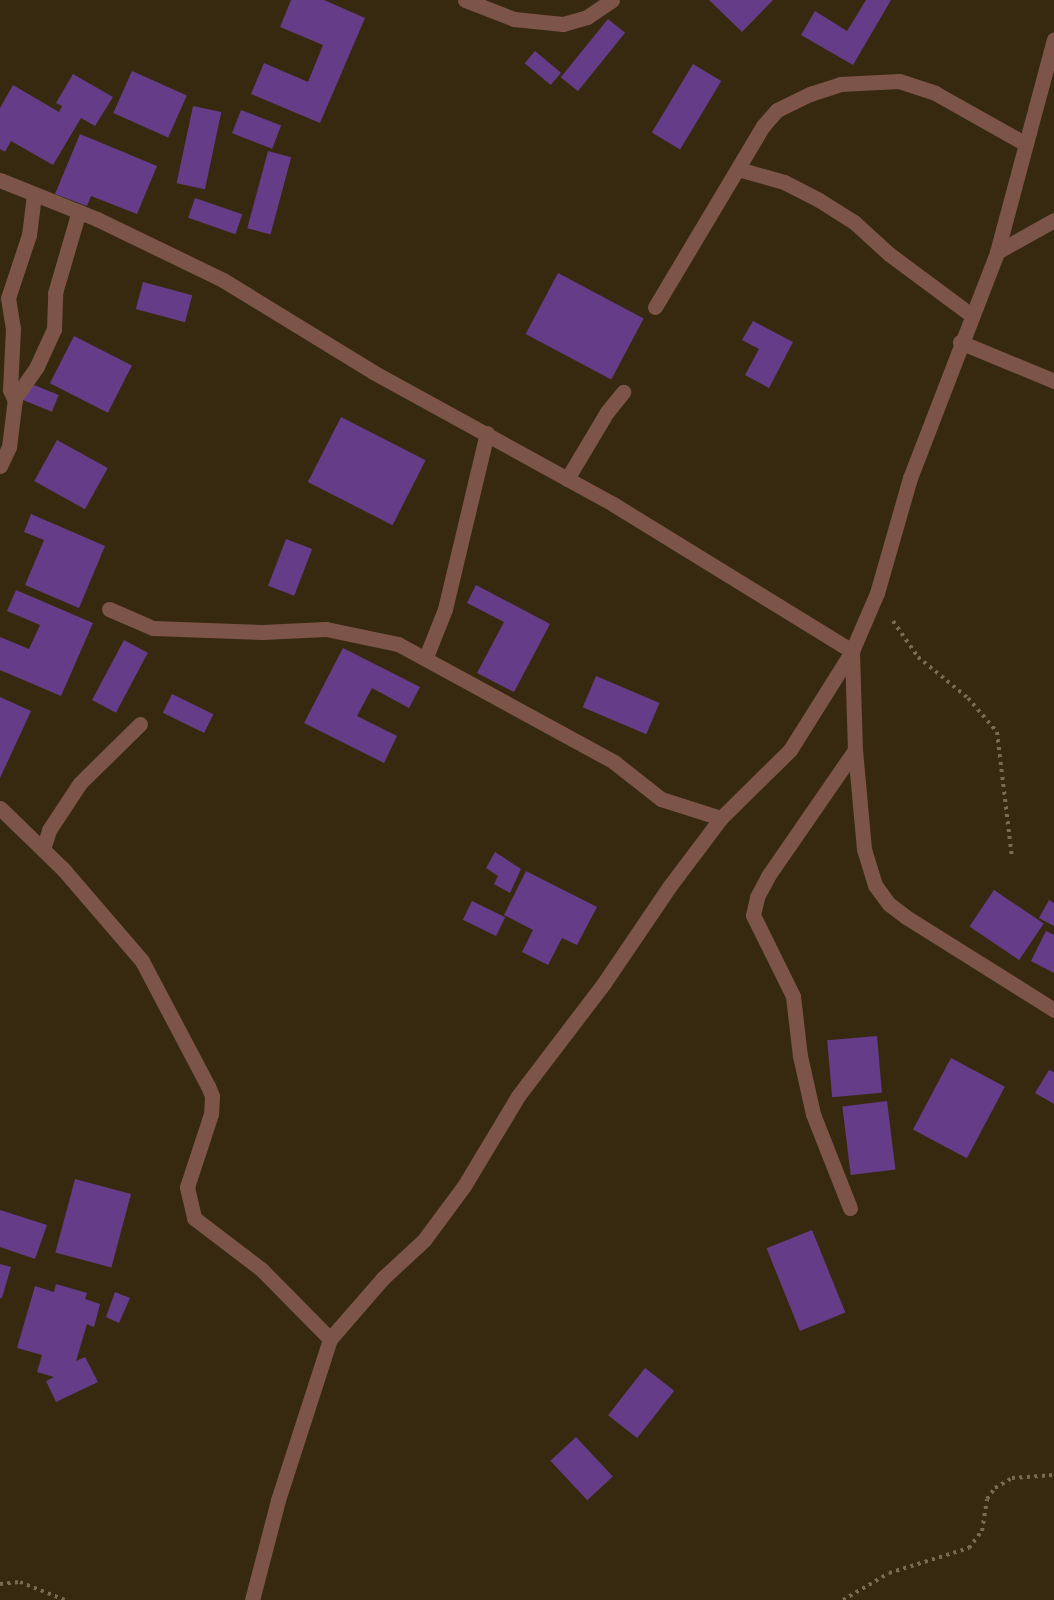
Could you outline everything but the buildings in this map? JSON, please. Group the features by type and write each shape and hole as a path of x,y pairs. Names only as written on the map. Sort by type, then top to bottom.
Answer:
{"street":[{"path":"465,0 514,19 563,24 587,17 612,0"},
{"path":"252,1600 278,1500 330,1339 383,1278 424,1240 464,1186 519,1096 721,818 790,750 852,651 877,593 910,478 960,342 997,252 1054,42"},
{"path":"655,307 738,169 777,110 840,84 873,80 899,81 935,93 1026,144"},
{"path":"738,169 784,183 819,200 854,222 889,254 971,315"},
{"path":"0,180 79,212 222,280 373,372 567,478 852,651"},
{"path":"15,401 10,390 13,329 8,298 29,235 34,195"},
{"path":"0,466 9,447 15,401 23,382 38,366 54,329 55,293 79,212"},
{"path":"997,252 1054,220"},
{"path":"960,342 1054,381"},
{"path":"567,478 602,419 623,392"},
{"path":"426,657 445,609 487,433"},
{"path":"110,609 153,628 262,632 326,629 398,645 426,657 614,762 661,799 721,818"},
{"path":"852,651 855,750 864,849 875,885 889,904 1054,1010"},
{"path":"43,849 49,830 80,783 140,724"},
{"path":"850,1208 813,1114 800,1056 793,996 753,915 757,897 768,876 855,750"},
{"path":"0,808 43,849 142,961 212,1096 211,1114 187,1187 194,1218 261,1269 330,1339"}],"path":[{"path":"877,593 918,657 968,698 997,732 1012,858"},
{"path":"843,1600 889,1573 969,1548 982,1531 987,1499 995,1488 1012,1478 1054,1475"},
{"path":"0,1584 20,1582 65,1600"}]}
